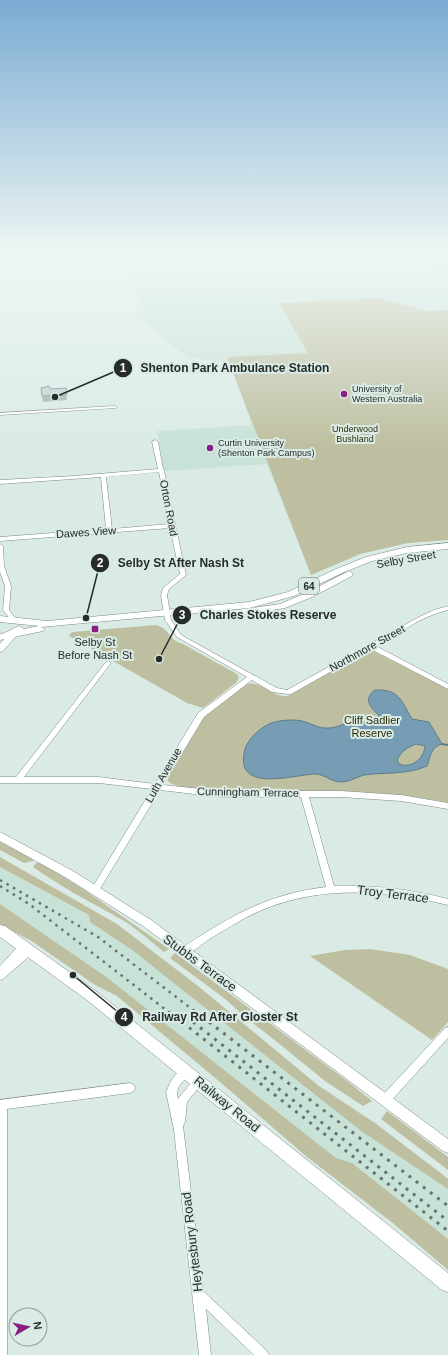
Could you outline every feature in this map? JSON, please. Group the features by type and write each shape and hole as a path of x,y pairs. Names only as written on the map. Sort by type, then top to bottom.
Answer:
{"main road":[{"name":"Selby Street","path":"266,605 306,588 339,571 369,559 407,550 448,546"},
{"name":"Selby Street","path":"15,634 33,629 57,630 168,617 226,608 296,601 346,575 375,564 399,558 448,552"},
{"name":"Selby Street","path":"14,619 47,624 168,617"},
{"name":"64","path":"0,619 14,619"},
{"path":"14,619 20,627 15,634"},
{"name":"64","path":"0,636 15,634"},
{"name":"Railway Road","path":"0,930 27,948 186,1071 448,1284"}],"street":[{"path":"0,414 114,407"},
{"name":"Orton Road","path":"155,442 183,575 164,591 168,617"},
{"path":"0,482 103,476 162,470"},
{"path":"103,476 109,530"},
{"name":"Dawes View","path":"0,539 172,526"},
{"path":"0,546 2,567 8,586 6,610 14,619"},
{"path":"0,576 2,567"},
{"name":"Northmore Street","path":"251,677 275,690 288,692 421,618 447,609"},
{"path":"168,617 173,630 183,639 251,677"},
{"path":"0,649 15,634"},
{"path":"371,646 448,687"},
{"path":"18,780 108,663"},
{"name":"Luth Avenue","path":"95,890 201,715 251,677"},
{"name":"Cunningham Terrace","path":"0,780 99,780 221,794 304,794 401,798 448,806"},
{"path":"304,794 331,890"},
{"name":"Stubbs Terrace","path":"0,836 95,890 185,951 448,1147"},
{"name":"Troy Terrace","path":"185,951 221,928 266,905 287,898 331,890 354,888 408,893 448,902"},
{"path":"0,972 27,948"},
{"path":"0,976 27,948"},
{"path":"385,1100 448,1031"},
{"name":"Heytesbury Road","path":"186,1071 176,1082 171,1092 179,1130 205,1355"},
{"name":"Heytesbury Road","path":"179,1130 182,1100 198,1081"},
{"path":"1,1355 1,1105 130,1088"},
{"path":"198,1294 263,1355"}],"shaded area":[{"name":"Underwood Bushland","path":"142,320 448,320 448,540 408,543 360,554 311,575 267,464 164,471 157,431 252,425 229,362 188,358"},
{"path":"0,867 89,915 90,922 132,950 361,1131 448,1189 448,1239 352,1163 336,1158 105,976 0,904"}],"green space":[{"name":"Underwood Bushland","path":"289,320 448,320 448,540 408,543 360,554 311,575 227,357 308,353"},
{"path":"156,625 164,629 177,642 237,674 239,677 237,682 203,708 187,703 69,636 72,632"},
{"name":"Cliff Sadlier Reserve","path":"373,651 448,689 448,803 409,796 342,791 222,791 179,786 168,781 168,776 204,717 246,684 257,684 282,696 288,696 366,652"},
{"path":"0,842 33,859 33,861 24,863 0,850"},
{"path":"0,857 117,924 198,986 319,1086 375,1123 442,1174 448,1179 448,1189 361,1131 132,950 90,922 89,915 0,867"},
{"path":"36,863 41,863 80,887 169,949 164,952 141,933 123,921 43,874 33,867"},
{"path":"0,904 105,976 336,1158 352,1163 448,1239 448,1270 394,1224 307,1157 117,996 95,985 33,942 0,924"},
{"path":"370,949 410,955 448,969 448,1022 432,1040 310,956 345,950"},
{"path":"175,953 372,1101 363,1106 325,1081 244,1016 224,998 170,958"},
{"path":"387,1111 448,1157 448,1170 381,1119"}],"water":[{"path":"375,690 389,691 402,701 412,719 429,722 442,744 433,750 427,766 412,771 364,775 344,782 334,781 318,774 267,779 256,777 248,772 244,763 245,749 258,731 269,724 290,720 298,720 325,728 334,727 357,720 364,723 373,723 379,715 369,703 369,696","holes":["416,744 425,746 422,755 416,762 408,765 399,764 397,760 402,752 407,748"]}],"building":[{"path":"49,386 50,389 66,388 67,395 42,396 41,388"}],"waterway":[{"path":"442,744 448,745"}],"railway":[{"path":"0,880 98,937 210,1023"},
{"path":"0,886 29,904 183,1023"},
{"path":"185,1016 194,1023"},
{"path":"182,1022 448,1231"},
{"path":"193,1022 448,1221"},
{"path":"209,1022 448,1206"}],"place":[{"name":"University of Western Australia","path":"344,394"},
{"name":"Shenton Park Ambulance Station","path":"55,397"},
{"name":"Curtin University (Shenton Park Campus)","path":"210,448"},
{"name":"Selby St After Nash St","path":"86,618"},
{"name":"Selby St Before Nash St","path":"95,629"},
{"name":"Charles Stokes Reserve","path":"159,659"},
{"name":"Railway Rd After Gloster St","path":"73,975"}]}
